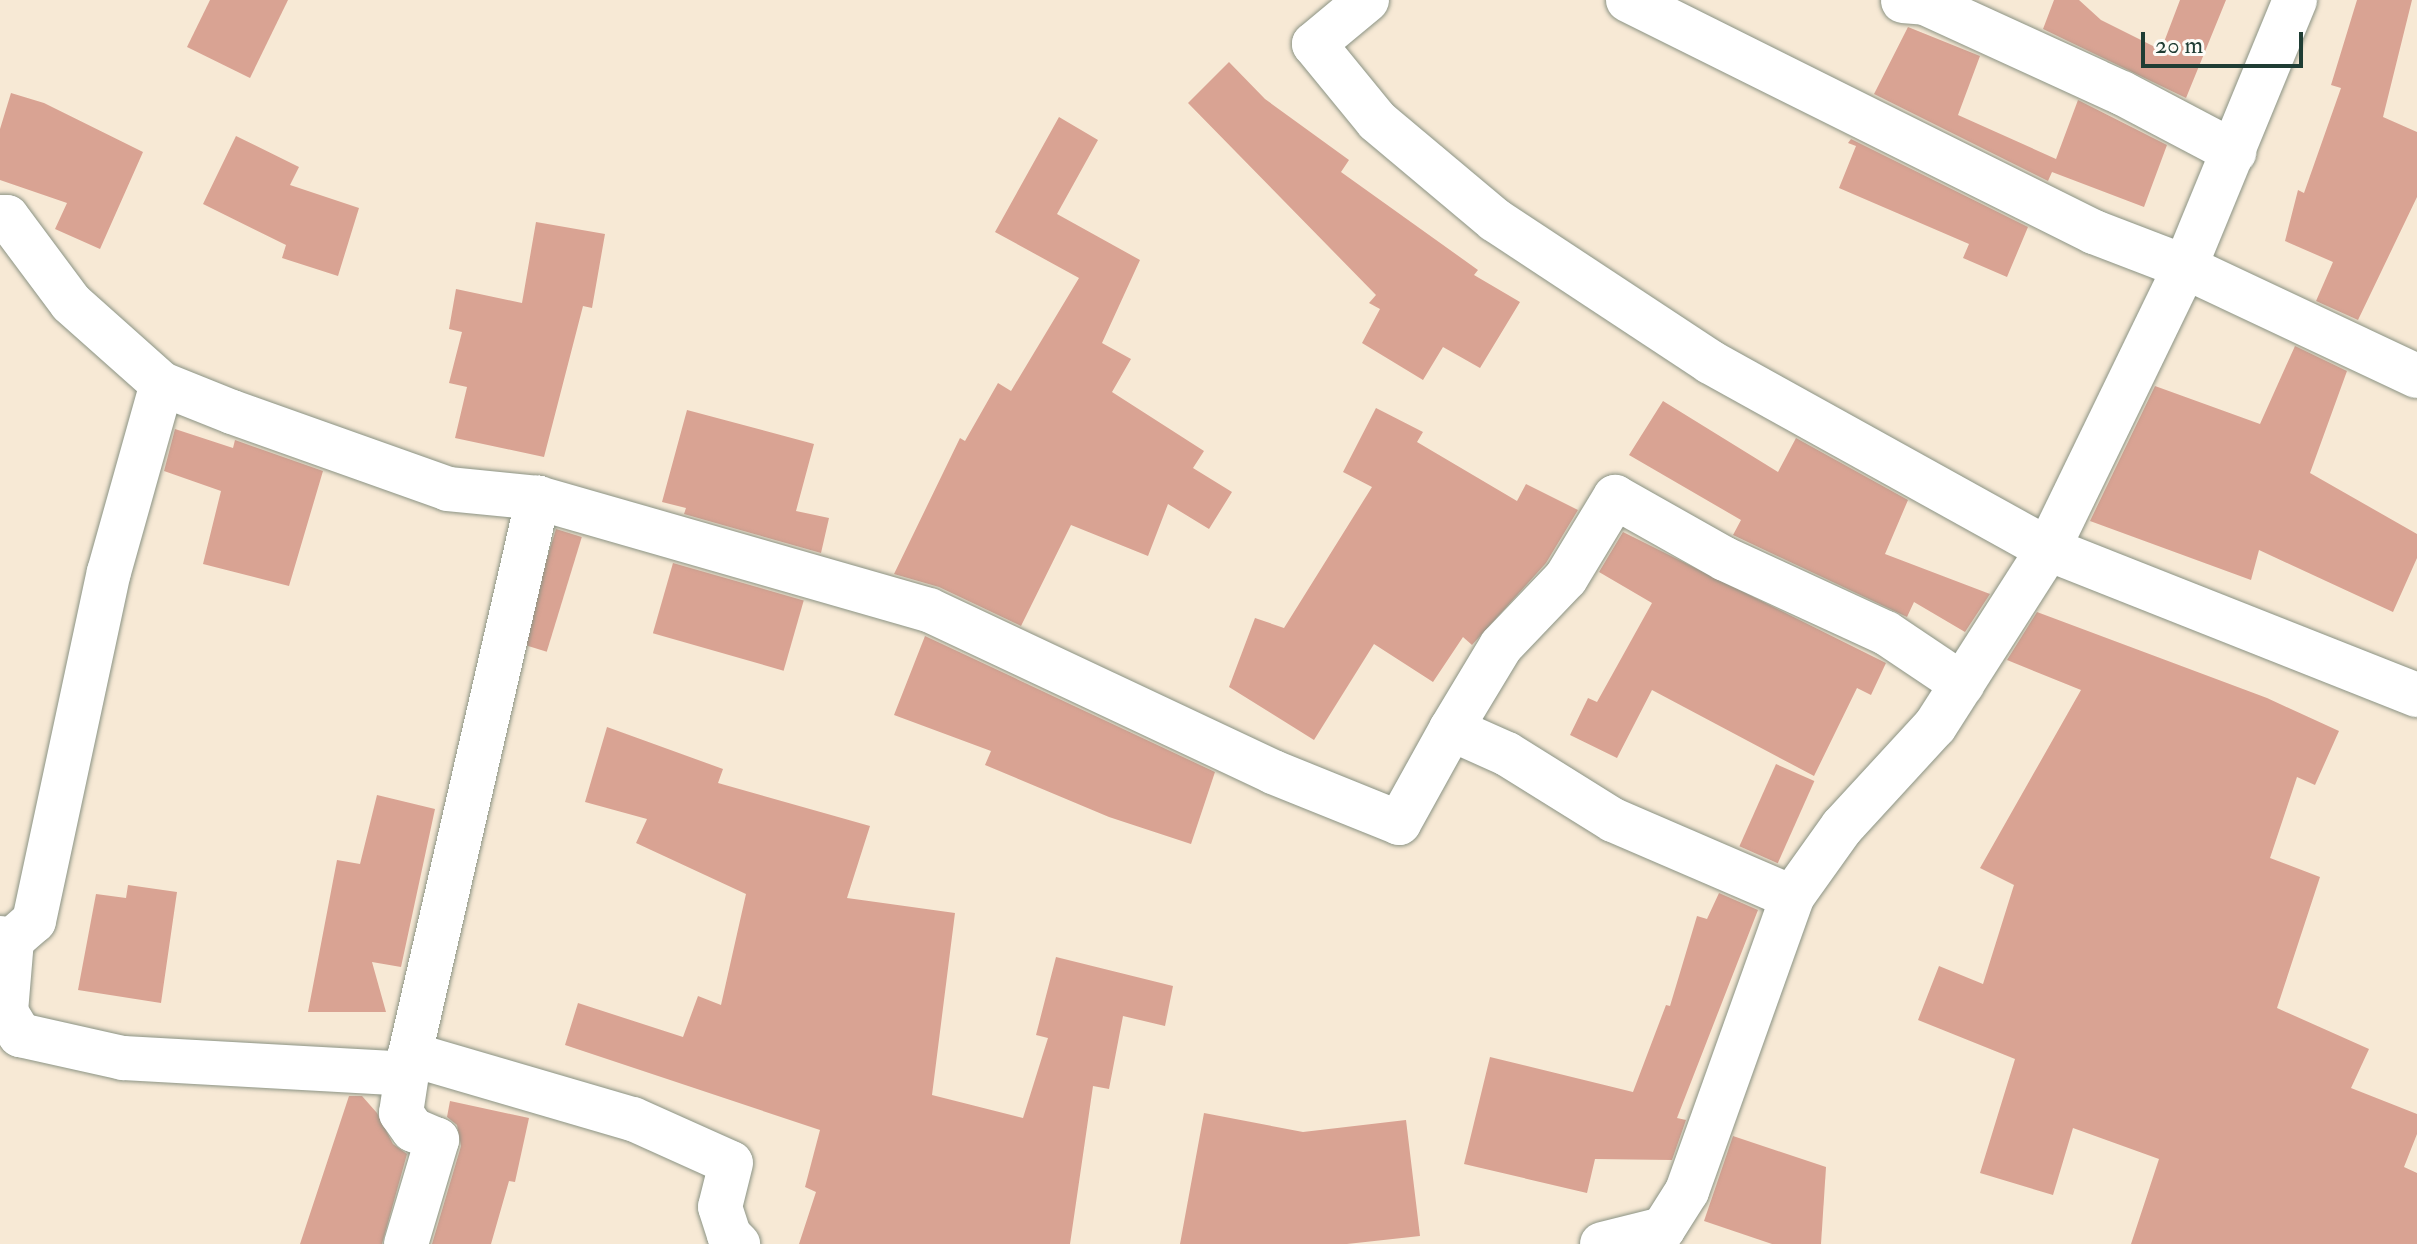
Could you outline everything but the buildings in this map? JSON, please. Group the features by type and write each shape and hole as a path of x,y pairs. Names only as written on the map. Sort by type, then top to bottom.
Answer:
{"street":[{"path":"1367,0 1314,44 1377,121 1495,220 1710,362 2048,549 2417,695"},
{"path":"1628,0 2094,232 2185,267 2417,376"},
{"path":"1602,1244 1664,1236 1687,1191 1792,897 1842,827 1935,726 2048,549 2185,267 2295,0"},
{"path":"1903,1 1925,3 1954,16 2234,152"},
{"path":"0,217 7,217 71,303 162,384 448,489 538,498 929,610 1273,772 1399,823 1501,646 1566,578 1615,497 1725,559 1886,633 1962,684"},
{"path":"162,384 109,572 34,921 6,939 6,1012 20,1035 123,1058 409,1064 633,1119 731,1163 720,1207 729,1235 738,1244"},
{"path":"406,1244 437,1140 413,1130 401,1113 409,1064 538,498"},
{"path":"1451,729 1507,754 1613,820 1792,897"}]}
